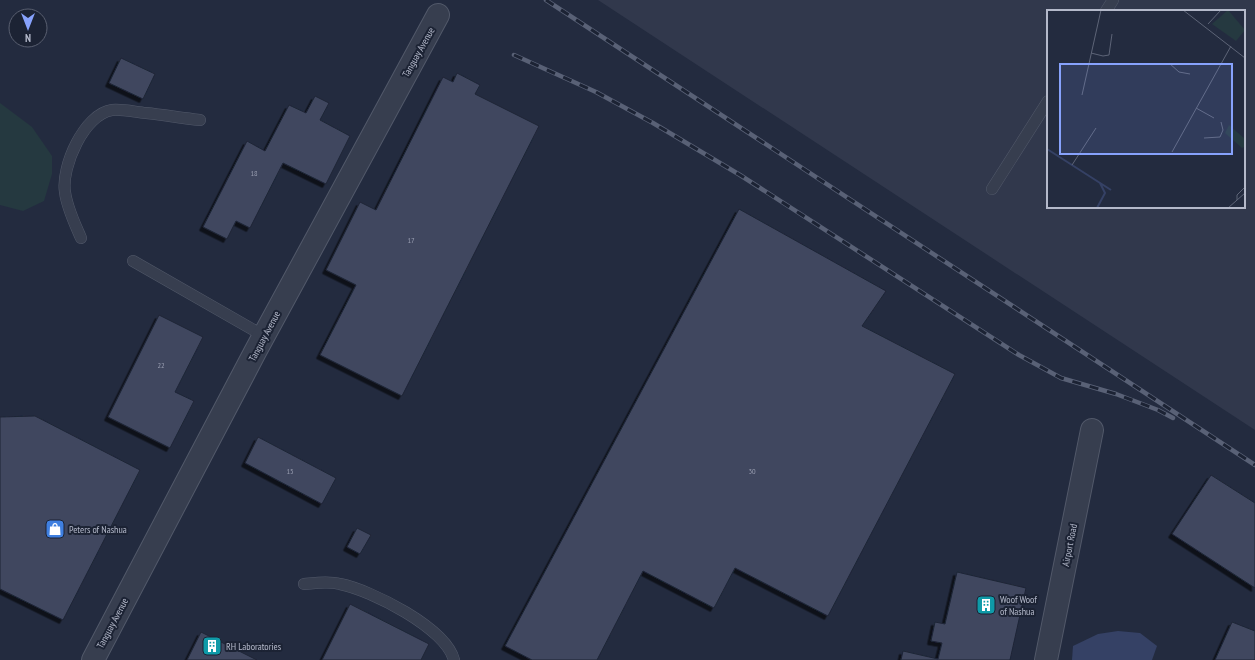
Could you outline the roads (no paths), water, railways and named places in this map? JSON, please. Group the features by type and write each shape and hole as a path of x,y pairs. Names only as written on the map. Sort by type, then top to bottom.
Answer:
{"street":[{"name":"Tanguay Avenue","path":"93,660 264,336 438,15"},
{"name":"Airport Road","path":"1046,660 1092,430"}],"lane":[{"path":"1107,10 1113,0"},
{"path":"992,189 1047,103"},
{"path":"81,238 68,206 64,191 65,174 70,156 78,140 101,114 111,110 124,110 200,120"},
{"path":"133,261 264,336"},
{"path":"304,584 326,582 341,584 361,590 383,600 414,617 440,638 453,654 454,660"}],"water":[{"path":"1118,631 1140,633 1157,646 1152,660 1072,660 1073,646 1098,634"}],"railway":[{"path":"546,0 1255,465"},
{"path":"514,55 596,92 653,123 740,175 1019,355 1061,378 1116,394 1158,410 1173,418"}],"place":[{"name":"Peters of Nashua","path":"55,529"},
{"name":"Woof Woof of Nashua","path":"986,605"},
{"name":"RH Laboratories","path":"212,646"}]}
